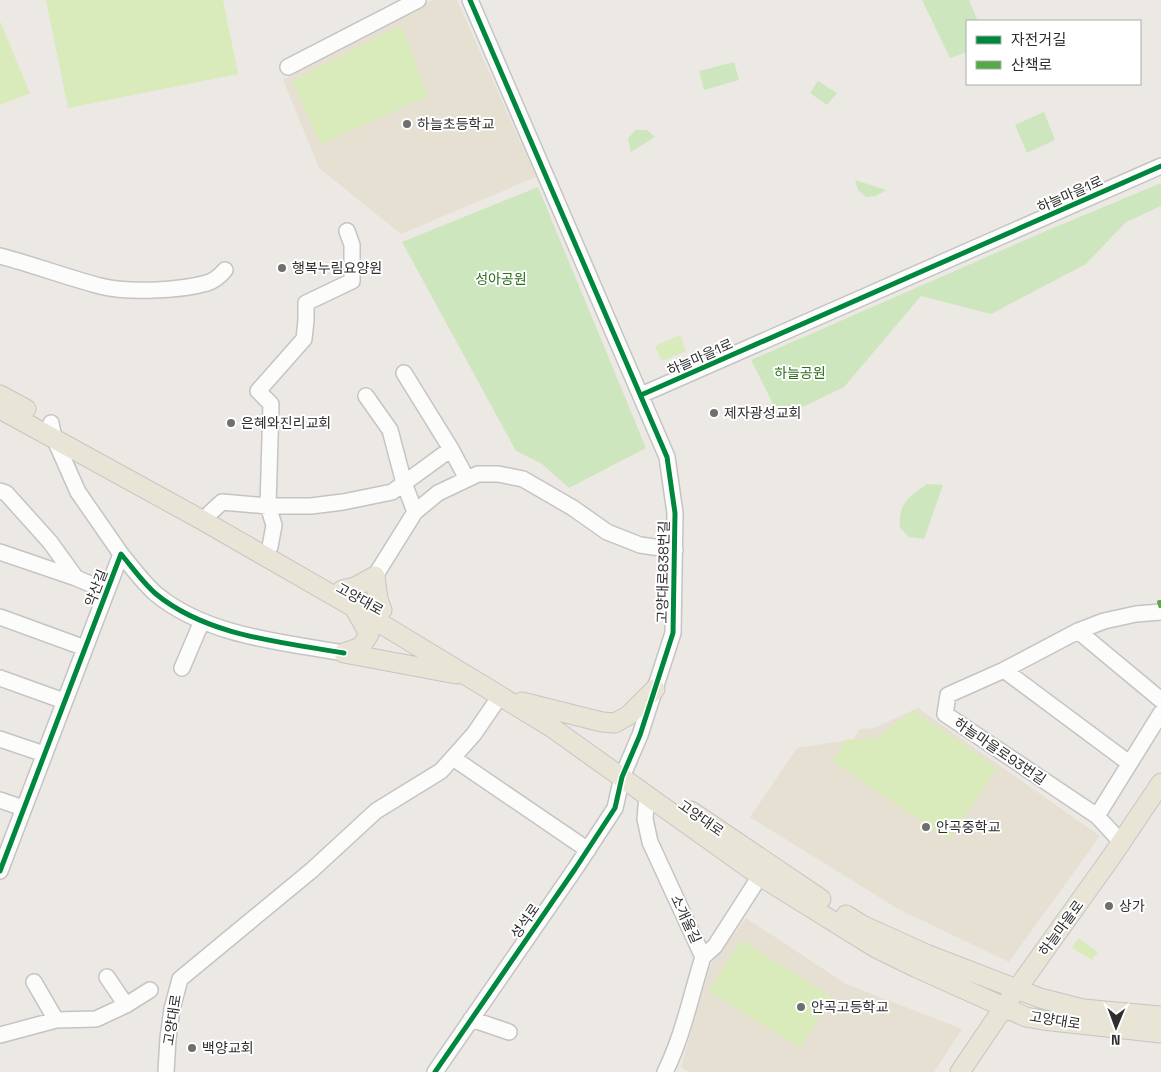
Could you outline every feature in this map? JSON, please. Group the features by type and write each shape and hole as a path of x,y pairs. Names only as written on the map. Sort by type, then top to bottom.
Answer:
{"main road":[{"name":"고양대로","path":"0,395 53,431 355,608 624,771 647,795 760,876 876,948 1026,1017 1161,1033"},
{"name":"고양대로","path":"0,410 53,431 210,513 342,590 382,610 624,771 862,925 926,954 1059,1004 1083,1009 1161,1016"},
{"path":"342,590 355,587 375,576 378,599 382,610"},
{"path":"344,653 361,647 369,634 355,608"},
{"path":"344,653 469,677"},
{"path":"522,702 602,722 615,723 629,715 655,689"},
{"name":"하늘마을로","path":"960,1072 1161,783"}],"street":[{"path":"288,67 418,0"},
{"path":"470,0 641,395"},
{"name":"하늘마을1로","path":"641,395 1161,166"},
{"path":"270,547 274,525 268,506 271,404 258,391 304,339 306,303 352,282 352,245 347,231"},
{"path":"0,256 101,286 129,289 157,290 195,286 215,280 225,270"},
{"path":"404,373 467,479"},
{"name":"고양대로838번길","path":"624,771 640,734 673,633 676,513 667,456 641,395"},
{"path":"366,396 390,430 404,483 415,512"},
{"path":"53,431 78,492 121,554"},
{"path":"210,513 222,502 268,506 311,506 343,502 392,492 451,450"},
{"path":"375,576 415,512 438,494 478,474 498,474 523,479 573,508 608,532 640,544 675,550"},
{"name":"약산길","path":"0,491 6,493 50,542 76,578"},
{"name":"약산길","path":"0,552 76,578 106,591"},
{"name":"약산길","path":"1,867 121,554 155,593 173,606 202,622 239,633 344,653"},
{"name":"하늘마을로93번길","path":"1121,842 1097,816 945,714 948,695 1004,670 1078,631 1104,621 1136,614 1161,612"},
{"path":"0,617 84,648"},
{"path":"182,668 202,622"},
{"path":"1078,631 1161,700"},
{"path":"1004,670 1129,763"},
{"path":"0,678 64,701"},
{"name":"고양대로","path":"166,1072 172,1009 180,978 312,870 376,811 441,771 474,734 500,696"},
{"path":"1097,816 1161,712"},
{"path":"0,739 44,754"},
{"path":"453,758 588,850"},
{"name":"성석로","path":"435,1072 615,808 624,771"},
{"name":"소개울길","path":"647,795 645,819 650,842 703,956 684,1016 681,1034 665,1072"},
{"path":"0,800 23,808"},
{"path":"703,956 716,946 760,876"},
{"path":"107,978 126,1005"},
{"path":"34,982 56,1020"},
{"path":"0,1035 56,1020 96,1019 126,1005 150,990"},
{"path":"471,1019 509,1032"}],"shaded area":[{"name":"하늘초등학교","path":"432,0 457,0 536,177 401,234 319,168 283,80"},
{"name":"안곡중학교","path":"918,708 1100,836 1009,962 898,909 750,817 797,748 854,739 859,729 874,728"},
{"name":"안곡고등학교","path":"746,918 846,984 962,1029 934,1072 689,1072 681,1067 710,966"}],"green space":[{"path":"46,0 223,0 238,74 68,108"},
{"path":"922,0 969,0 978,20 966,20 966,52 950,58"},
{"path":"0,21 30,93 0,105"},
{"path":"401,25 428,96 321,144 292,81"},
{"path":"734,62 739,80 704,90 699,71"},
{"path":"818,81 837,93 827,105 810,93"},
{"path":"1044,112 1055,140 1027,153 1015,125"},
{"path":"635,130 647,130 655,137 631,152 628,139"},
{"path":"855,180 886,190 876,196 866,197 858,190"},
{"name":"하늘공원","path":"1161,183 1161,206 1126,222 1086,264 991,314 921,296 844,387 780,418 751,360 1046,231"},
{"name":"성아공원","path":"538,187 646,448 569,488 542,464 516,451 402,242"},
{"path":"680,335 686,351 662,361 655,346"},
{"path":"927,484 943,485 924,539 909,537 900,528 903,507 910,497"},
{"path":"913,710 997,768 949,840 832,761 846,740 876,739"},
{"path":"1078,938 1098,952 1092,960 1072,948"},
{"path":"741,940 832,997 800,1048 709,991"}],"marked path":[{"path":"1161,602 1159,602 1161,608"}],"cycle path":[{"path":"435,1072 615,808 622,777 640,735 673,633 675,513 667,457 470,0"},
{"path":"641,395 1161,166"},
{"path":"0,871 121,554 156,594 176,608 198,619 221,628 270,641 344,653"}],"place":[{"name":"하늘초등학교","path":"407,124"},
{"name":"행복누림요양원","path":"282,268"},
{"name":"제자광성교회","path":"714,413"},
{"name":"은혜와진리교회","path":"231,423"},
{"name":"안곡중학교","path":"926,827"},
{"name":"상가","path":"1109,906"},
{"name":"안곡고등학교","path":"801,1007"},
{"name":"백양교회","path":"192,1048"}]}
